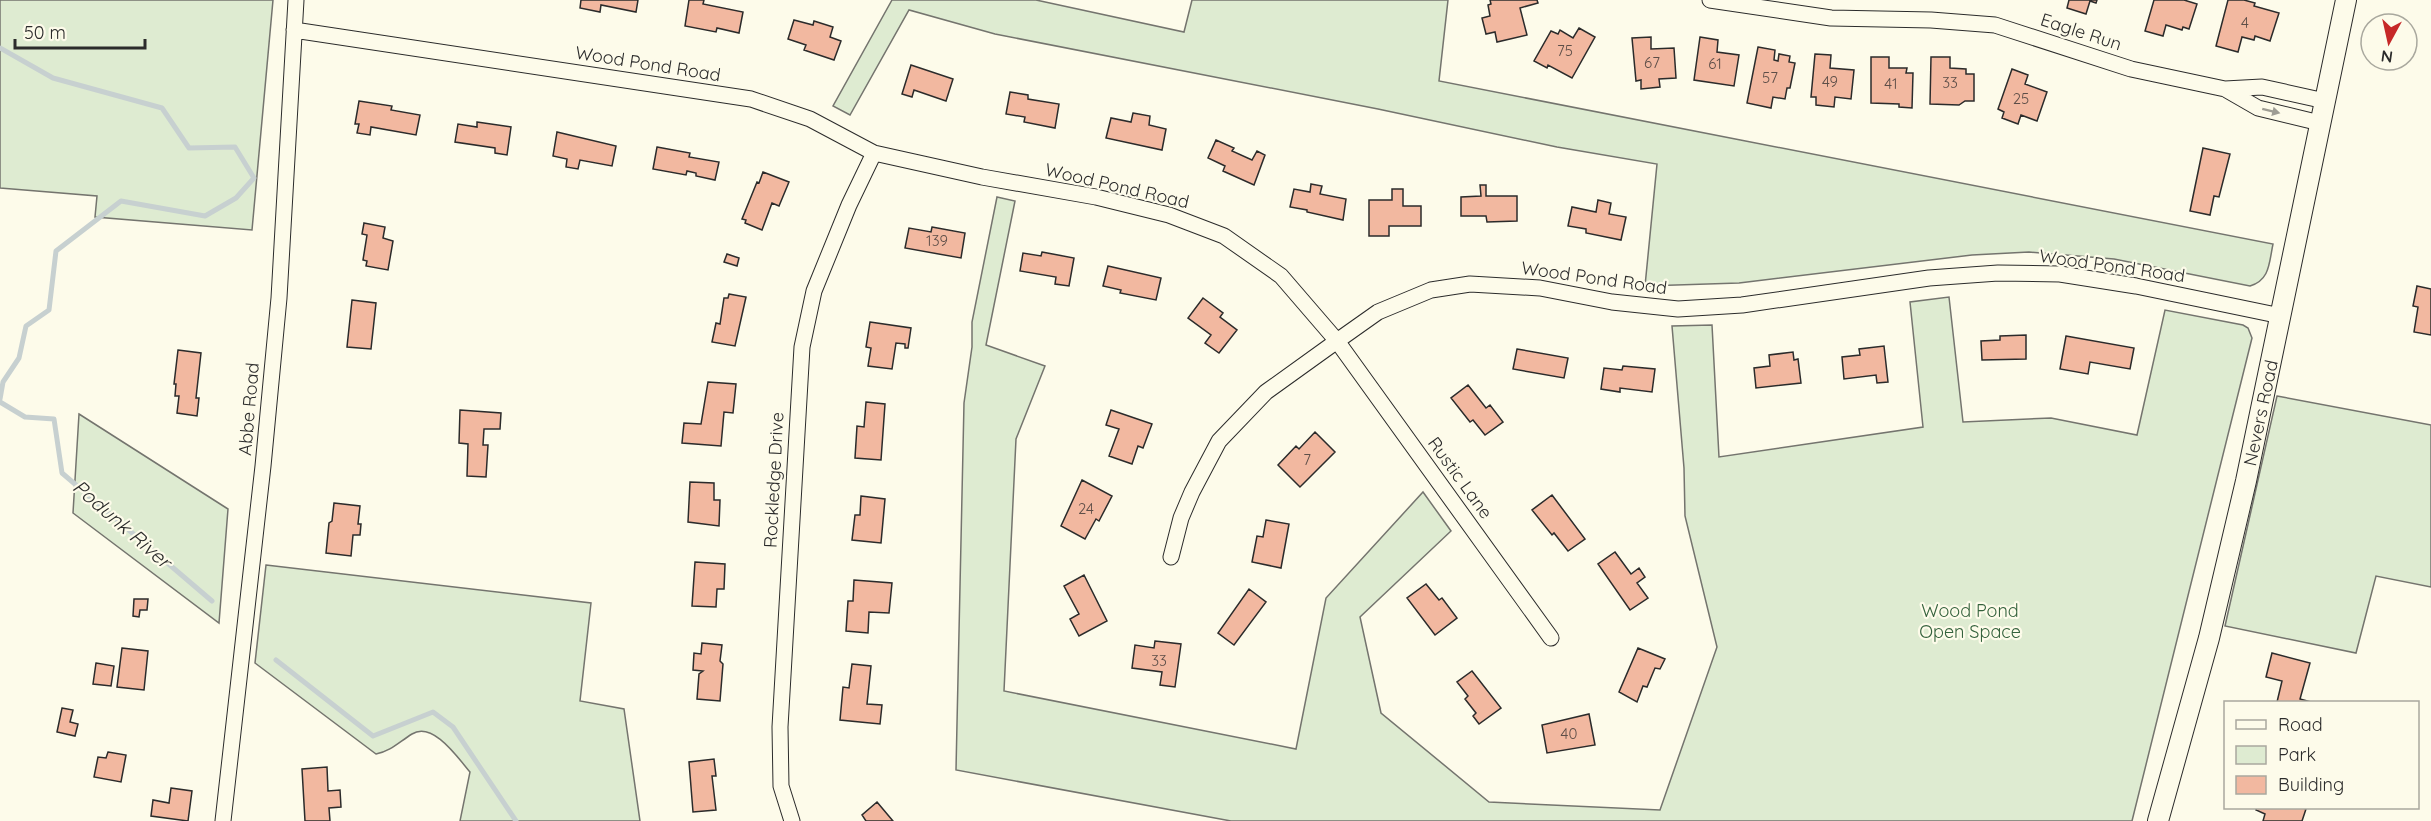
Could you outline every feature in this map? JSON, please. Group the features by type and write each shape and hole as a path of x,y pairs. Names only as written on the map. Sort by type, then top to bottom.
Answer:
{"street":[{"name":"Abbe Road","path":"223,821 262,478 278,309 296,0"},
{"name":"Eagle Run","path":"1710,0 1832,18 1931,20 1995,25 2132,69 2225,89 2262,87 2325,100"},
{"name":"Nevers Road","path":"2158,821 2209,638 2246,481 2346,0"},
{"name":"Wood Pond Road","path":"294,30 751,99 810,119 874,153 982,177 1096,197 1169,215 1224,236 1281,276 1336,340 1378,312 1404,300 1431,290 1470,284 1540,288 1612,302 1678,309 1742,305 1929,278 1998,273 2060,274 2136,286 2281,316"},
{"name":"Eagle Run","path":"2225,89 2258,108 2320,123"},
{"name":"Rockledge Drive","path":"792,821 781,786 780,727 802,347 814,291 849,204 874,153"},
{"path":"1171,557 1181,518 1219,441 1266,392 1336,340"},
{"name":"Rustic Lane","path":"1336,340 1551,638"}],"green space":[{"path":"0,0 273,0 252,230 95,217 97,196 0,188"},
{"path":"892,0 1036,0 1184,32 1192,0 1448,0 1439,81 2273,244 2271,258 2265,275 2250,286 2114,259 2029,252 1972,255 1739,283 1645,286 1657,164 1557,147 1378,109 995,34 909,10 850,115 833,106"},
{"name":"Wood Pond Open Space","path":"997,197 1015,201 986,345 1045,366 1016,439 1004,691 1296,749 1326,598 1423,492 1451,531 1360,617 1381,713 1489,802 1660,810 1717,647 1685,516 1684,468 1672,326 1712,325 1719,457 1923,427 1910,302 1949,297 1963,422 2051,418 2137,435 2165,310 2243,325 2248,328 2252,338 2132,821 1231,821 956,770 964,403 972,347 972,322"},
{"path":"2277,396 2431,425 2431,587 2376,576 2356,653 2225,626"},
{"path":"79,414 228,509 219,623 73,513"},
{"path":"266,565 591,603 580,701 624,709 640,821 460,821 470,772 444,743 428,732 420,731 376,754 255,663"}],"building":[{"path":"581,0 638,0 636,12 601,5 600,12 580,8"},
{"path":"689,0 704,0 703,4 743,12 739,33 717,28 716,32 685,26"},
{"path":"1490,0 1537,0 1538,3 1520,8 1527,35 1497,42 1495,32 1486,34 1482,18 1490,16 1488,5 1491,4"},
{"path":"2069,0 2097,0 2096,3 2090,1 2086,14 2067,8"},
{"path":"2154,0 2184,0 2197,4 2189,29 2183,27 2182,30 2166,25 2163,36 2145,31"},
{"path":"2228,0 2244,0 2255,3 2254,6 2279,13 2270,41 2255,36 2254,40 2242,37 2238,52 2216,46"},
{"path":"794,20 813,25 814,21 833,27 830,37 841,41 834,60 804,50 806,45 788,39"},
{"path":"1579,28 1595,37 1572,78 1548,65 1547,68 1534,61 1551,31 1558,34 1560,30 1573,38"},
{"path":"1651,37 1651,49 1674,48 1676,78 1659,79 1660,87 1641,89 1641,80 1636,81 1632,38"},
{"path":"1700,37 1718,40 1717,52 1739,55 1734,86 1694,80"},
{"path":"1758,47 1775,50 1774,60 1778,61 1779,54 1790,56 1789,62 1795,63 1790,88 1787,88 1785,99 1773,97 1771,108 1747,103"},
{"path":"1815,54 1831,55 1830,68 1854,70 1851,99 1835,97 1834,107 1816,105 1816,97 1811,97"},
{"path":"1871,57 1889,57 1889,68 1907,68 1906,73 1913,73 1912,108 1899,107 1899,104 1871,103"},
{"path":"1931,57 1950,57 1950,68 1966,69 1966,74 1974,74 1974,101 1965,101 1959,105 1930,104"},
{"path":"911,65 953,79 946,101 914,90 912,97 902,94"},
{"path":"2012,69 2028,75 2025,84 2047,92 2037,121 2021,115 2018,124 2002,118 2004,112 1998,109"},
{"path":"1010,92 1028,95 1028,99 1059,104 1055,128 1024,122 1025,117 1006,114"},
{"path":"359,101 392,106 391,110 420,115 416,135 371,127 370,135 357,133 359,124 355,124"},
{"path":"1133,113 1150,116 1149,125 1166,129 1162,150 1106,138 1111,118 1131,122"},
{"path":"477,122 511,127 507,155 495,153 495,148 455,142 458,124 477,127"},
{"path":"557,132 616,146 612,166 580,160 578,169 566,167 567,159 553,156"},
{"path":"1216,140 1234,148 1232,151 1252,160 1257,151 1265,155 1254,185 1223,171 1225,166 1208,158"},
{"path":"657,147 690,153 689,157 719,162 715,180 696,176 696,173 687,171 686,175 653,169"},
{"path":"2203,148 2230,154 2219,197 2214,196 2210,215 2190,211"},
{"path":"763,172 789,182 779,206 772,203 762,230 745,223 746,220 742,219"},
{"path":"1311,184 1322,186 1320,194 1346,199 1343,220 1290,207 1294,189 1310,192"},
{"path":"1480,185 1486,185 1486,196 1517,196 1517,221 1487,222 1486,216 1461,216 1461,197 1481,196"},
{"path":"1392,189 1403,189 1403,206 1421,206 1421,226 1389,226 1389,236 1369,236 1369,200 1392,200"},
{"path":"1598,200 1611,203 1609,214 1626,217 1621,240 1586,233 1586,229 1568,226 1572,207 1596,212"},
{"path":"364,223 385,227 383,238 393,241 388,270 366,266 367,261 363,260 367,235 362,234"},
{"path":"932,227 965,233 961,258 905,248 909,228 931,232"},
{"path":"1042,252 1074,258 1069,286 1055,284 1056,277 1020,271 1023,253 1041,256"},
{"path":"727,254 739,258 737,266 724,262"},
{"path":"1108,266 1161,278 1156,300 1120,293 1121,290 1103,286"},
{"path":"2417,286 2431,289 2431,335 2414,332 2418,307 2413,306"},
{"path":"729,294 746,297 735,346 712,342 716,323 720,324 724,298 728,298"},
{"path":"1203,298 1223,313 1220,317 1237,330 1219,353 1205,343 1211,335 1188,318"},
{"path":"352,300 376,303 371,349 347,347"},
{"path":"870,322 911,328 908,348 905,348 905,344 896,343 892,369 868,366 871,348 866,347"},
{"path":"2026,335 2026,359 1982,360 1981,341 2000,340 2000,336"},
{"path":"2066,336 2134,348 2130,369 2090,362 2088,374 2060,369"},
{"path":"1884,346 1888,382 1877,383 1876,375 1844,379 1842,357 1860,355 1859,349"},
{"path":"1517,349 1568,358 1564,378 1513,369"},
{"path":"178,350 201,353 196,398 199,398 197,416 177,413 179,396 175,396 176,384 174,384"},
{"path":"1793,352 1794,360 1798,359 1801,383 1756,388 1754,368 1770,366 1769,355"},
{"path":"1623,366 1655,369 1652,392 1620,388 1620,392 1601,389 1604,368 1622,370"},
{"path":"708,382 736,384 733,413 724,412 721,446 682,443 684,423 701,424"},
{"path":"1468,385 1486,408 1490,405 1503,422 1485,435 1473,420 1470,422 1451,398"},
{"path":"866,402 885,404 881,460 855,458 857,426 864,427"},
{"path":"460,410 501,413 500,429 484,429 483,445 488,445 486,477 467,476 468,444 459,443"},
{"path":"1111,410 1152,424 1143,448 1138,446 1132,464 1109,456 1119,429 1106,425"},
{"path":"1315,432 1335,452 1300,487 1278,465 1296,446 1299,449"},
{"path":"1082,480 1112,496 1099,521 1096,519 1085,539 1061,526"},
{"path":"690,482 714,483 714,500 720,500 719,526 688,522"},
{"path":"1552,495 1585,539 1568,551 1532,510"},
{"path":"861,496 885,499 881,543 852,540 855,515 860,515"},
{"path":"334,503 360,506 358,524 361,524 360,535 353,535 351,556 326,553"},
{"path":"1266,520 1289,524 1281,568 1252,562 1257,536 1263,537"},
{"path":"1615,552 1631,574 1639,568 1645,577 1637,583 1648,598 1630,610 1598,564"},
{"path":"695,562 725,564 724,589 717,589 716,607 692,606"},
{"path":"1084,575 1107,621 1079,636 1070,619 1079,614 1064,586"},
{"path":"854,580 892,583 889,613 869,612 868,633 846,631 848,601 853,601"},
{"path":"1426,584 1439,600 1442,598 1457,618 1435,635 1407,598"},
{"path":"1249,589 1266,602 1234,645 1218,633"},
{"path":"134,599 148,599 147,610 140,610 139,617 133,616"},
{"path":"1155,641 1181,644 1175,687 1160,685 1162,672 1132,668 1135,645 1154,648"},
{"path":"702,643 722,645 720,701 697,699 699,674 703,671 693,670 694,653 701,654"},
{"path":"122,648 148,651 144,690 117,687"},
{"path":"1638,648 1665,659 1660,669 1655,668 1647,687 1643,686 1637,702 1619,692"},
{"path":"2272,653 2310,663 2300,699 2307,701 2277,701 2282,681 2266,677"},
{"path":"96,663 114,666 111,686 93,684"},
{"path":"852,664 871,666 867,704 882,705 880,724 840,720 843,687 849,688"},
{"path":"1472,671 1501,708 1479,724 1473,716 1476,713 1465,699 1468,696 1457,682"},
{"path":"62,708 73,710 70,722 78,724 75,736 57,732"},
{"path":"1589,714 1595,745 1547,753 1542,725"},
{"path":"108,752 126,755 121,782 94,777 98,757 106,758"},
{"path":"714,759 716,776 712,776 716,810 693,812 689,762"},
{"path":"327,767 328,791 340,790 341,807 329,808 330,821 305,821 302,769"},
{"path":"171,788 192,791 188,821 151,816 153,800 169,803"},
{"path":"877,802 893,821 866,821 862,815"},
{"path":"2306,809 2302,821 2263,821 2265,814 2256,810"}],"waterway":[{"name":"Podunk River","path":"0,48 53,78 162,108 189,148 235,147 254,178 236,198 205,216 121,201 56,251 49,310 26,326 19,358 3,382 0,399"},
{"name":"Podunk River","path":"0,402 25,417 54,419 62,473 212,601"},
{"name":"Podunk River","path":"276,660 373,736 433,712 453,727 516,821"}]}
